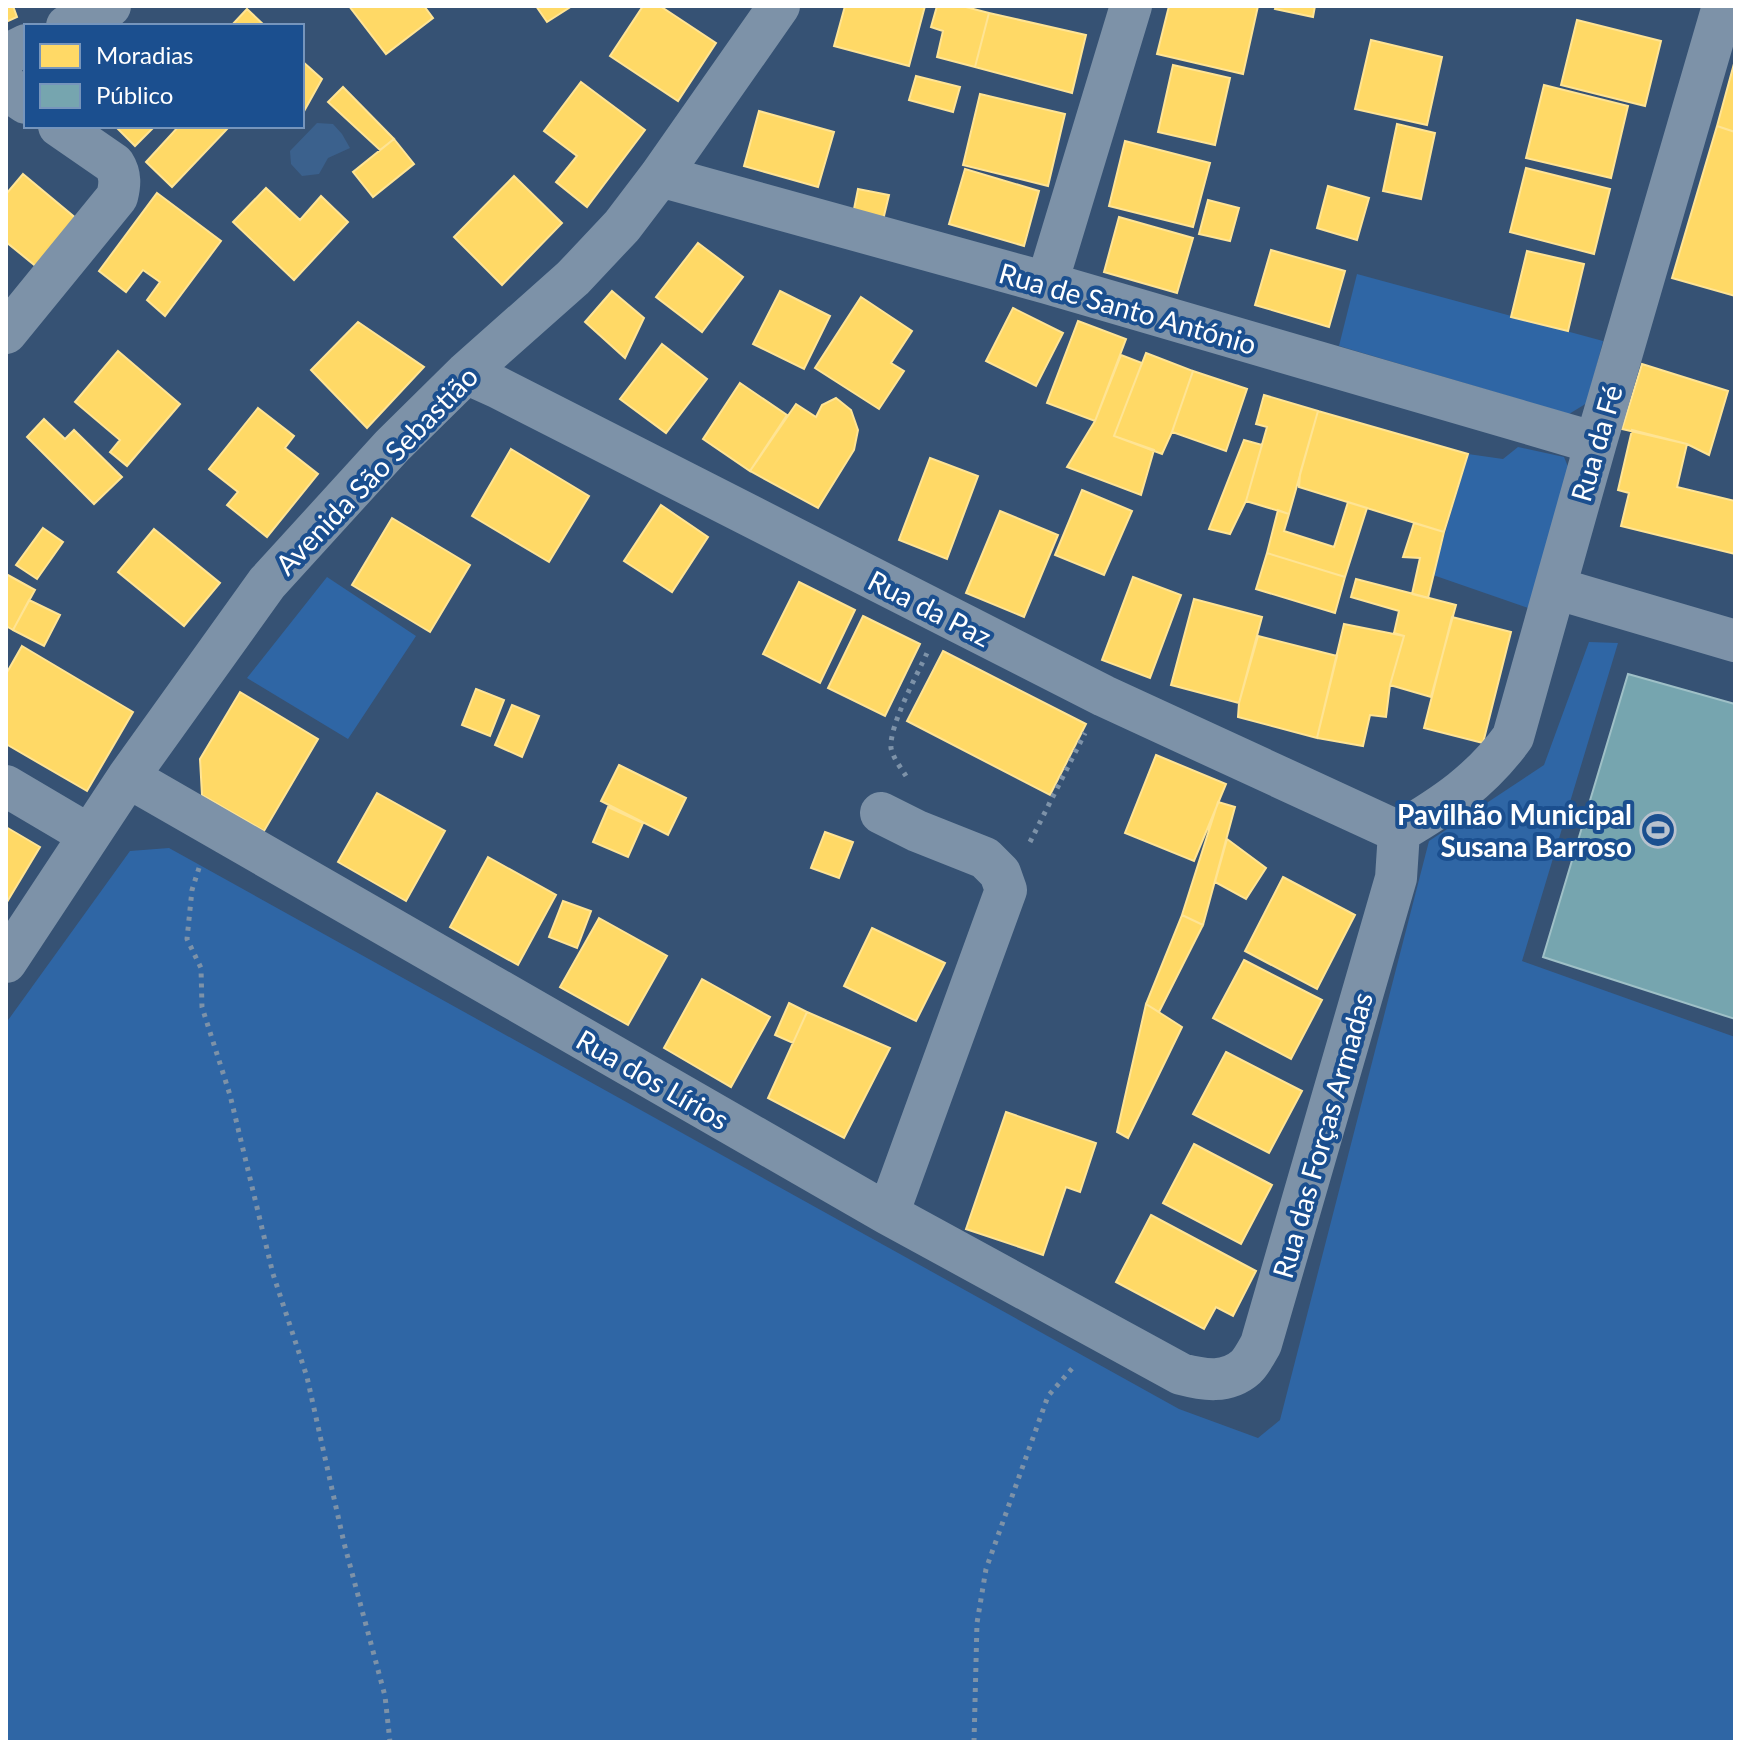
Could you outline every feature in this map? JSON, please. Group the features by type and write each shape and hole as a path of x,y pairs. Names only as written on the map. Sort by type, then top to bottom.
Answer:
{"street":[{"path":"71,24 110,6"},
{"name":"Avenida São Sebastião","path":"6,962 128,777 267,583 392,446 466,373 573,278 622,226 779,6"},
{"path":"1047,283 1131,6"},
{"name":"Rua da Fé","path":"1399,832 1440,808 1473,783 1493,764 1513,737 1719,10"},
{"path":"6,55 24,46"},
{"path":"6,84 24,102"},
{"path":"6,333 108,211 120,186 114,164 62,128"},
{"name":"Rua de Santo António","path":"660,176 1047,283 1596,442"},
{"name":"Rua da Paz","path":"466,373 1104,696 1399,832"},
{"path":"1555,588 1735,641"},
{"name":"Rua dos Lírios","path":"128,777 888,1214 1181,1374"},
{"path":"6,786 89,835"},
{"path":"881,813 985,858 1000,873 1006,890 888,1214"},
{"name":"Rua das Forças Armadas","path":"1181,1374 1204,1380 1228,1378 1246,1366 1261,1344 1396,878 1399,832"}],"path":[{"path":"893,729 944,615"},
{"path":"1006,890 1104,696"},
{"path":"212,825 192,890 187,939 201,968 202,1007 230,1095 273,1274 307,1377 344,1543 385,1696 390,1742"},
{"path":"974,1742 977,1623 986,1569 1048,1396 1107,1334"}],"shaded area":[{"path":"317,123 333,124 350,148 328,158 319,174 302,176 291,164 290,151"},
{"path":"1357,274 1603,341 1587,403 1569,414 1339,346"},
{"path":"1518,447 1564,457 1571,474 1531,609 1433,575 1468,454 1503,459"},
{"path":"327,577 416,636 348,739 247,678"},
{"path":"1589,642 1618,643 1522,961 1735,1037 1735,1742 6,1742 6,1023 130,851 169,848 1179,1409 1258,1438 1280,1420 1429,841 1544,765"}],"building: Moradias":[{"path":"6,6 13,6 17,17 6,22"},
{"path":"349,6 424,6 433,18 386,54"},
{"path":"536,6 572,6 547,22"},
{"path":"643,6 660,6 716,43 678,101 610,56"},
{"path":"845,6 925,6 909,66 834,46"},
{"path":"937,6 962,6 989,13 975,67 937,57 943,31 931,27"},
{"path":"1169,6 1258,6 1243,74 1157,54"},
{"path":"1276,6 1315,6 1313,17 1275,9"},
{"path":"247,9 263,24 233,24"},
{"path":"989,13 1086,35 1072,93 975,67"},
{"path":"1577,20 1661,41 1645,106 1561,85"},
{"path":"1371,40 1442,57 1427,125 1355,109"},
{"path":"1735,60 1735,132 1717,126"},
{"path":"304,63 322,79 304,111"},
{"path":"1173,65 1230,78 1215,145 1158,132"},
{"path":"916,76 960,87 953,112 909,100"},
{"path":"581,82 645,130 587,207 556,182 577,156 544,131"},
{"path":"1544,85 1628,106 1611,178 1526,158"},
{"path":"343,87 394,139 380,150 328,102"},
{"path":"980,94 1065,114 1048,186 963,165"},
{"path":"759,111 834,132 818,187 744,166"},
{"path":"1397,124 1435,133 1421,199 1383,191"},
{"path":"1717,126 1735,132 1735,296 1672,278"},
{"path":"117,128 153,128 135,146"},
{"path":"177,128 228,128 172,187 146,162"},
{"path":"394,139 414,164 373,197 353,172"},
{"path":"1125,141 1210,163 1193,227 1109,206"},
{"path":"1526,168 1610,189 1594,254 1510,232"},
{"path":"965,169 1039,191 1024,246 949,224"},
{"path":"23,174 78,220 38,268 6,242 6,194"},
{"path":"514,176 562,223 502,285 454,237"},
{"path":"1328,186 1369,198 1357,240 1317,228"},
{"path":"266,188 300,220 321,196 348,222 294,280 233,222"},
{"path":"858,189 889,195 883,220 853,214"},
{"path":"157,193 221,241 165,316 147,300 160,282 143,270 126,292 99,271"},
{"path":"1208,200 1239,208 1230,241 1199,234"},
{"path":"1119,217 1193,238 1177,293 1104,272"},
{"path":"698,243 743,277 702,332 656,297"},
{"path":"1271,250 1345,271 1329,327 1255,305"},
{"path":"1527,251 1584,264 1568,331 1511,317"},
{"path":"612,291 644,318 625,358 585,322"},
{"path":"780,291 830,316 804,369 753,344"},
{"path":"861,297 912,331 891,363 904,371 879,409 815,368"},
{"path":"1013,308 1063,333 1036,386 986,361"},
{"path":"1078,321 1126,339 1095,421 1047,403"},
{"path":"358,322 424,367 367,428 311,370"},
{"path":"662,344 707,379 666,433 620,399"},
{"path":"118,351 180,404 127,466 110,452 120,440 75,402"},
{"path":"1146,353 1193,371 1162,454 1114,436"},
{"path":"1121,355 1142,363 1114,436 1154,450 1141,495 1067,467 1095,421"},
{"path":"1642,364 1728,391 1709,455 1687,444 1622,429"},
{"path":"1193,371 1247,389 1226,451 1172,432"},
{"path":"740,383 787,415 750,471 703,439"},
{"path":"1264,395 1318,411 1289,514 1246,501 1267,427 1256,424"},
{"path":"836,398 851,410 858,430 854,450 818,508 750,471 796,404 816,417 822,405"},
{"path":"258,408 294,436 285,448 318,474 267,537 227,505 238,492 209,469"},
{"path":"1318,411 1468,454 1444,532 1299,487"},
{"path":"44,419 65,439 74,430 122,477 94,504 27,437"},
{"path":"1632,430 1687,444 1677,487 1735,501 1735,554 1621,526 1629,493 1618,490"},
{"path":"1244,440 1262,445 1246,501 1230,534 1209,529"},
{"path":"511,449 589,496 549,562 472,516"},
{"path":"930,458 978,476 947,559 899,540"},
{"path":"1082,490 1132,511 1104,575 1055,555"},
{"path":"1348,502 1367,508 1345,577 1267,553 1278,510 1289,514 1284,531 1334,547"},
{"path":"661,505 708,537 672,592 624,561"},
{"path":"1000,511 1058,535 1024,617 966,593"},
{"path":"392,518 470,565 430,632 352,585"},
{"path":"1414,523 1444,532 1428,598 1412,594 1420,558 1403,557"},
{"path":"43,528 63,542 37,579 16,565"},
{"path":"154,529 220,583 184,626 118,572"},
{"path":"1267,553 1345,577 1335,613 1256,589"},
{"path":"6,574 35,590 13,630 6,626"},
{"path":"1133,577 1181,595 1150,678 1102,660"},
{"path":"1356,579 1456,605 1431,697 1390,685 1404,636 1394,633 1399,611 1351,597"},
{"path":"799,582 855,610 820,683 763,654"},
{"path":"1194,599 1262,617 1239,703 1171,685"},
{"path":"29,600 60,615 44,646 13,630"},
{"path":"863,616 920,644 885,716 828,688"},
{"path":"1452,617 1511,632 1483,743 1424,728"},
{"path":"1344,624 1404,636 1390,685 1386,717 1370,715 1363,746 1317,738"},
{"path":"1258,636 1337,656 1317,738 1238,717"},
{"path":"22,646 133,712 87,791 6,744 6,674"},
{"path":"943,651 1086,724 1050,795 907,721"},
{"path":"476,689 504,700 490,736 462,725"},
{"path":"240,692 318,739 264,831 202,795 200,759"},
{"path":"512,705 539,716 522,757 495,745"},
{"path":"1156,755 1226,784 1194,861 1125,833"},
{"path":"619,765 686,798 668,835 601,801"},
{"path":"377,793 445,831 406,901 338,862"},
{"path":"1218,802 1235,807 1203,925 1182,915"},
{"path":"608,807 643,823 628,857 593,842"},
{"path":"6,827 40,847 7,902 6,902"},
{"path":"825,832 853,842 839,878 811,868"},
{"path":"1227,839 1266,868 1246,899 1215,882"},
{"path":"488,857 556,895 518,965 450,927"},
{"path":"1283,877 1355,915 1317,989 1245,951"},
{"path":"563,901 591,911 577,948 549,937"},
{"path":"1182,915 1203,925 1159,1012 1146,1004"},
{"path":"599,918 667,956 628,1025 560,987"},
{"path":"872,928 945,963 916,1021 844,986"},
{"path":"1244,960 1322,1000 1291,1059 1213,1018"},
{"path":"702,979 770,1017 731,1087 664,1048"},
{"path":"789,1003 807,1012 793,1043 775,1035"},
{"path":"1146,1004 1182,1027 1128,1138 1117,1132"},
{"path":"807,1012 890,1048 844,1138 768,1098"},
{"path":"1226,1052 1302,1091 1269,1153 1193,1114"},
{"path":"1006,1112 1096,1143 1080,1192 1066,1187 1043,1255 966,1229"},
{"path":"1194,1144 1272,1185 1241,1244 1163,1203"},
{"path":"1151,1215 1256,1271 1233,1316 1216,1307 1204,1329 1116,1282"}],"building: Público":[{"name":"Pavilhão Municipal Susana Barroso","path":"1628,674 1735,704 1735,1019 1543,957"}],"place":[{"name":"Pavilhão Municipal Susana Barroso","path":"1658,830"}]}
